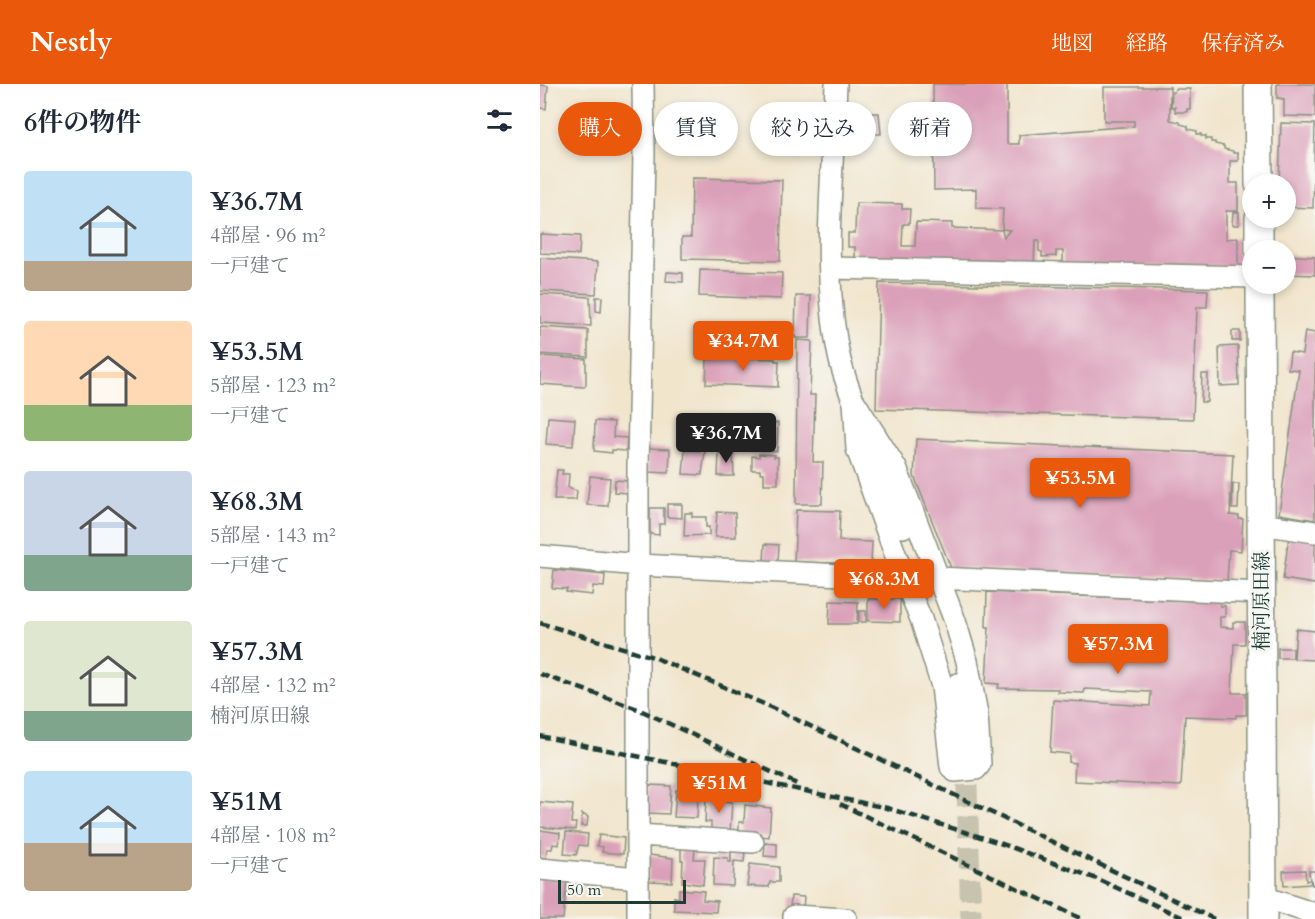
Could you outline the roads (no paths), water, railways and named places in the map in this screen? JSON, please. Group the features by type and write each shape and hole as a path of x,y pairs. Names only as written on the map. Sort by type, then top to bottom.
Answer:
{"main road":[{"path":"1258,84 1259,174"},
{"name":"楠河原田線","path":"1260,294 1263,908"}],"street":[{"path":"638,919 638,467 644,164 643,84"},
{"path":"836,84 830,268 832,307 840,357 854,401 954,662 961,701 966,754"},
{"path":"830,268 1242,277"},
{"path":"854,401 896,468 955,621 967,661 978,714 980,764 976,769 955,771 948,758 942,686 921,619 858,449 854,401"},
{"path":"1261,524 1315,532"},
{"path":"540,556 639,565 904,578"},
{"path":"938,578 1261,593"},
{"path":"638,836 753,842"},
{"path":"540,869 638,878"},
{"path":"1263,908 1315,914"},
{"path":"794,919 794,916 846,919"}],"tunnel":[{"path":"966,754 971,919"}],"railway":[{"path":"540,623 653,657 764,704 1214,919"},
{"path":"540,674 638,709 799,785"},
{"path":"540,736 887,808 997,842 1097,879 1186,919"},
{"path":"840,804 1082,919"}]}
